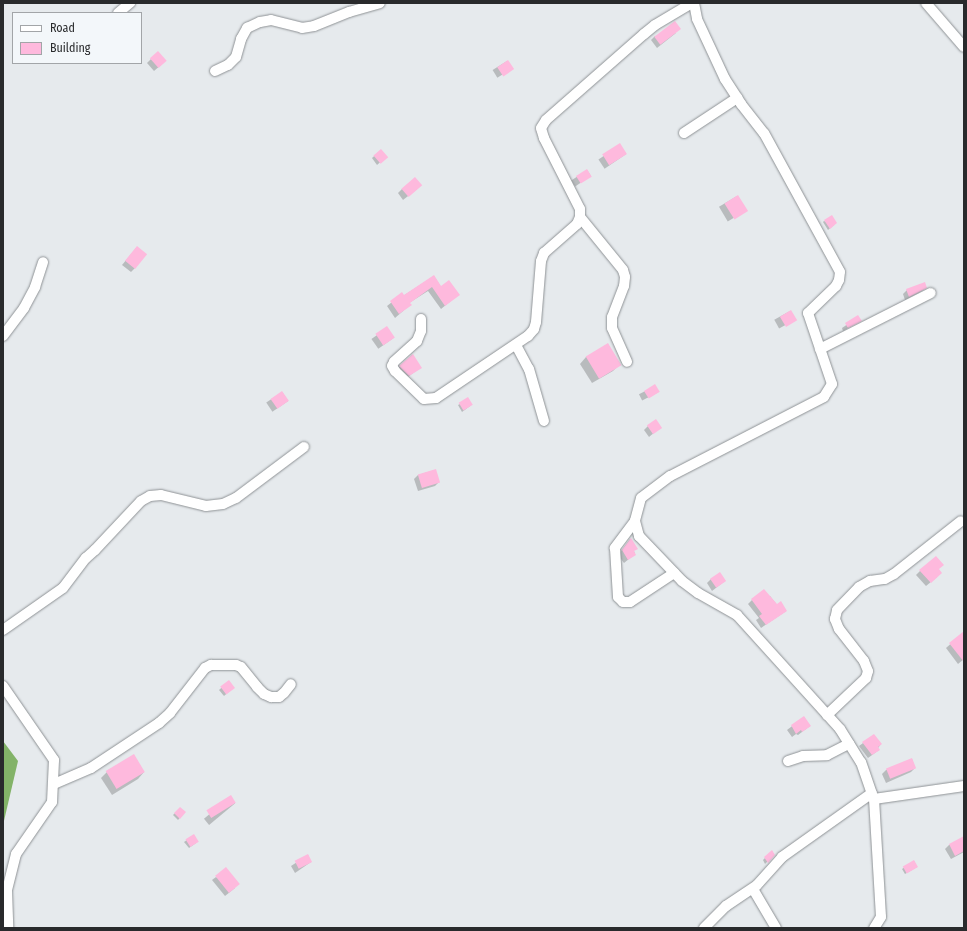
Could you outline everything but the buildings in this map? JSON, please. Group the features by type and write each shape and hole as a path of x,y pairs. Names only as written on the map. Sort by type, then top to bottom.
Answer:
{"street":[{"path":"119,12 130,3"},
{"path":"215,71 228,65 236,57 241,39 247,28 260,22 271,20 302,28 314,26 349,12 380,3"},
{"path":"421,319 421,331 417,341 394,362 392,366 395,371 424,399 436,398 516,345 534,329 541,261 544,253 577,224 580,217 580,209 544,138 541,128 546,120 644,34 655,25 693,3 700,26 725,79 737,98 764,133 840,272 839,280 836,286 808,313 832,384 824,397 670,476 641,498 635,521 615,548 618,597 623,602 630,602 674,573"},
{"path":"926,3 964,47"},
{"path":"684,133 737,98"},
{"path":"580,217 623,270 625,277 624,286 612,317 612,328 627,362"},
{"path":"3,336 24,308 35,287 43,262"},
{"path":"820,349 931,293"},
{"path":"516,345 529,369 544,421"},
{"path":"3,630 63,588 86,558 140,501 150,496 161,494 206,506 223,504 236,498 304,447"},
{"path":"635,521 639,536 674,573 698,593 737,614 840,729 861,762 873,796 881,918 874,928"},
{"path":"827,715 866,678 868,671 864,661 839,629 835,619 837,610 859,587 870,581 885,579 894,574 962,522"},
{"path":"54,784 91,768 159,723 170,713 205,668 211,665 236,665 241,667 257,687 271,697 279,696 291,684"},
{"path":"3,686 54,760 52,802 16,854 7,891 8,928"},
{"path":"788,760 803,756 827,755 849,744"},
{"path":"704,928 726,906 753,888 782,857 873,796 964,786"},
{"path":"753,888 776,928"}],"green space":[{"path":"3,741 18,761 3,825"}]}
